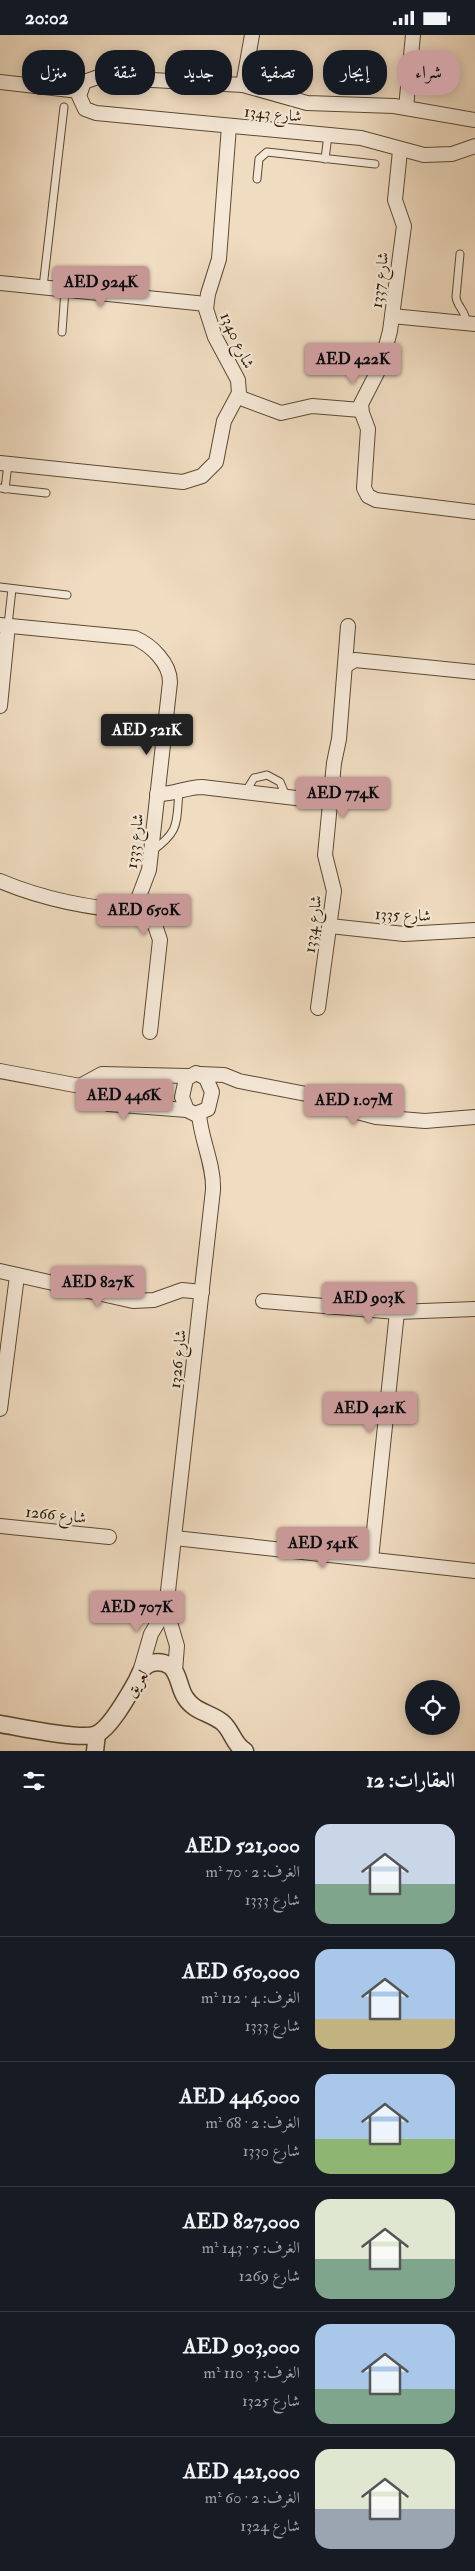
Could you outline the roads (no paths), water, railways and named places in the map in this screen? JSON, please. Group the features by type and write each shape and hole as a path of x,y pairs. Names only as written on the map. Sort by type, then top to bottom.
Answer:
{"street":[{"path":"249,50 252,35"},
{"path":"406,108 413,35"},
{"name":"شارع 1343","path":"85,82 98,77 242,85"},
{"path":"0,82 22,85"},
{"name":"شارع 1343","path":"80,95 82,105 89,112 368,139 400,151 424,155 443,155 461,152 475,146"},
{"name":"شارع 1343","path":"279,95 307,103 381,105 475,120"},
{"name":"شارع 1340","path":"229,126 220,259 206,304 206,315 215,337 238,380 238,397"},
{"name":"شارع 1337","path":"361,410 363,398 378,373 385,354 392,316 404,226 395,200 400,151"},
{"path":"0,283 206,304"},
{"path":"392,316 470,324"},
{"path":"4,464 176,481 196,479 208,472 216,461 224,421 238,397 254,401 275,413 288,413 312,406 361,410 368,429 363,484 368,496 376,500 475,512"},
{"path":"0,706 4,625"},
{"name":"شارع 1333","path":"4,625 135,638 146,644 157,655 169,672 170,681 148,875 138,899 142,912"},
{"name":"شارع 1334","path":"318,1008 334,886 326,866 325,855 334,763 340,739 348,626"},
{"path":"345,666 355,660 474,672"},
{"name":"شارع 1333","path":"157,794 179,792 196,787 246,791 330,802"},
{"path":"0,881 30,893 72,904 142,912 155,925 160,940 150,1031"},
{"name":"شارع 1335","path":"330,926 404,934 475,930"},
{"path":"0,1071 80,1086 91,1095 108,1104 193,1112 208,1109 212,1095 209,1082 194,1075"},
{"path":"80,1086 94,1077 111,1074 166,1077 224,1075 239,1081 332,1099 357,1112 376,1117 425,1121 475,1117"},
{"path":"193,1112 182,1091 194,1075"},
{"path":"212,1095 221,1088 239,1081"},
{"name":"شارع 1326","path":"140,1672 151,1634 166,1609 214,1183 201,1133 193,1112"},
{"path":"0,1271 133,1301 154,1300 182,1290 202,1292"},
{"path":"0,1409 18,1276"},
{"path":"263,1301 397,1312 475,1309"},
{"path":"371,1559 397,1312"},
{"name":"شارع 1266","path":"0,1526 109,1537"},
{"path":"175,1538 475,1571"},
{"name":"شارع 1326","path":"166,1609 177,1646 175,1671"},
{"name":"لعريق","path":"97,1734 105,1728 128,1696 140,1672 145,1667 157,1662 170,1666 175,1671 180,1688 192,1706 223,1723 237,1748"},
{"path":"0,1723 79,1736 97,1734 95,1751"}],"lane":[{"path":"44,287 64,107"},
{"path":"326,159 328,135"},
{"path":"257,179 259,159 267,152 375,164"},
{"path":"460,254 456,300 470,324"},
{"path":"62,332 65,290"},
{"path":"4,464 3,488 46,493"},
{"path":"0,587 67,595"},
{"path":"4,625 12,589"},
{"path":"151,852 173,834 179,792"}]}
